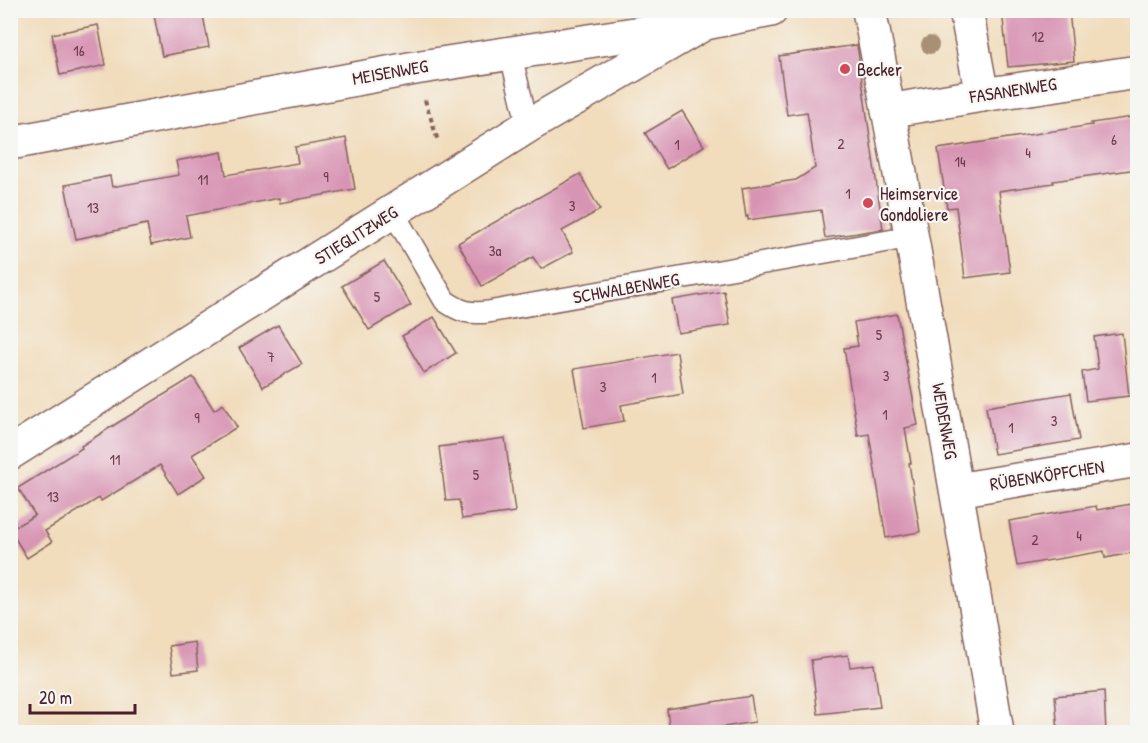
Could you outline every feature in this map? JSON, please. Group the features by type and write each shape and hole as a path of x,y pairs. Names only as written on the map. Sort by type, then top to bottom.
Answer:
{"street":[{"name":"MEISENWEG","path":"10,143 415,68 705,23 771,10"},
{"name":"WEIDENWEG","path":"869,10 957,490 997,732"},
{"path":"966,10 982,95"},
{"name":"STIEGLITZWEG","path":"10,453 528,126 705,23"},
{"name":"FASANENWEG","path":"888,111 1137,72"},
{"name":"RÜBENKÖPFCHEN","path":"957,490 1137,460"}],"lane":[{"path":"510,52 528,126"},
{"name":"SCHWALBENWEG","path":"393,212 445,301 459,310 473,314 911,237"}],"path":[{"path":"415,68 449,176"}],"building":[{"path":"153,10 202,10 209,47 162,56"},
{"path":"1002,10 1069,10 1074,61 1008,67"},
{"path":"98,25 106,65 60,75 52,34"},
{"path":"857,45 883,229 825,238 821,210 748,220 742,188 796,180 815,168 807,112 787,115 779,56"},
{"path":"682,111 704,146 667,169 645,133"},
{"path":"1132,117 1137,169 999,191 1010,272 965,278 956,207 947,208 938,149"},
{"path":"346,138 355,189 280,203 279,198 186,216 190,237 151,245 147,224 76,239 65,185 110,176 112,187 179,175 176,161 222,152 226,175 298,163 295,147"},
{"path":"580,174 600,210 562,231 573,252 541,269 533,257 482,286 458,243"},
{"path":"384,261 411,305 369,330 342,286"},
{"path":"724,291 730,325 678,333 672,300"},
{"path":"897,314 918,425 905,428 920,532 886,538 869,434 858,436 844,348 858,346 854,322"},
{"path":"434,317 456,353 424,373 402,336"},
{"path":"278,325 302,364 263,387 239,348"},
{"path":"1122,333 1129,396 1086,401 1082,372 1098,369 1094,337"},
{"path":"677,352 683,394 621,405 624,421 584,428 574,369"},
{"path":"193,377 214,410 223,404 237,427 192,455 206,476 178,494 160,465 101,501 99,498 45,531 52,542 27,558 10,530 35,515 18,488"},
{"path":"1071,393 1079,440 994,454 986,407"},
{"path":"505,438 515,512 462,519 459,500 446,501 439,447"},
{"path":"1137,503 1137,552 1105,558 1104,551 1017,566 1009,521 1096,506 1097,510"},
{"path":"195,642 198,670 173,673 169,646"},
{"path":"848,655 850,667 874,664 880,707 818,714 811,660"},
{"path":"1104,691 1106,732 1058,732 1055,696"},
{"path":"751,696 755,722 717,728 718,732 670,732 667,709"}],"place":[{"name":"Becker","path":"845,69"},
{"name":"Heimservice Gondoliere","path":"868,203"}]}
